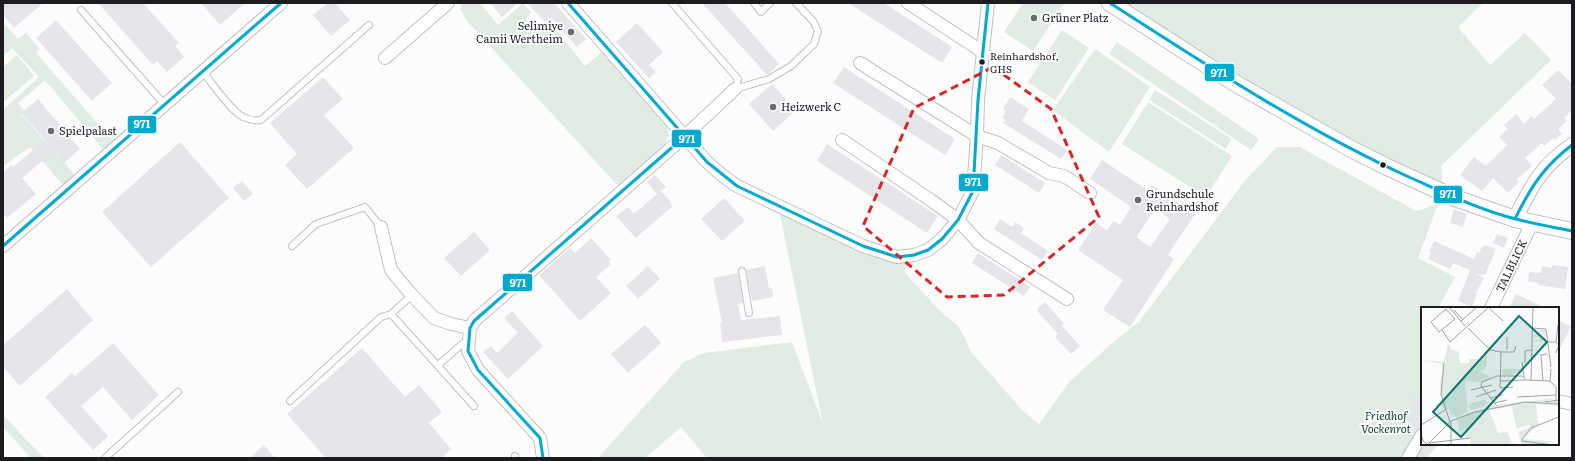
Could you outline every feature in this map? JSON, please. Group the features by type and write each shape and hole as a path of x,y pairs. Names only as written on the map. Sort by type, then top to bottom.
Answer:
{"main road":[{"path":"1110,3 1233,82 1351,149 1412,180 1456,198 1515,219 1572,231"}],"street":[{"path":"3,246 165,106 281,3"},
{"path":"385,58 448,3"},
{"path":"568,3 707,162 723,176 737,186 864,246 897,257 914,255 928,250 942,239 958,220 973,191 978,136 978,100 988,3"},
{"path":"908,3 983,52"},
{"path":"860,63 978,136 998,143 1049,173 1064,176 1090,193"},
{"path":"543,458 540,438 478,370 468,351 469,334 474,321 685,136 734,89"},
{"path":"842,140 958,220 979,244 1067,299"},
{"path":"1515,219 1531,186 1541,172 1558,155 1572,145"},
{"name":"TALBLICK","path":"1491,307 1532,223"},
{"path":"381,227 391,270 434,318 451,324 469,334"},
{"path":"1559,400 1572,404"},
{"path":"1408,458 1421,437"}],"lane":[{"path":"672,3 738,79 734,89"},
{"path":"754,3 761,12 770,3"},
{"path":"734,89 769,79 791,66 814,44 818,31 813,21 796,3"},
{"path":"81,10 165,106"},
{"path":"203,72 233,108 243,117 254,121 261,120 369,25"},
{"path":"292,246 316,224 365,207 381,227"},
{"path":"742,271 749,313"},
{"path":"290,400 381,317 391,314 412,295"},
{"path":"391,314 474,406"},
{"path":"438,365 469,334"},
{"path":"105,458 178,392"}],"highlighted area":[{"path":"993,67 1051,109 1099,217 1004,295 947,297 863,226 914,108"}],"green space":[{"path":"462,3 480,3 498,25 523,3 531,12 526,20 539,36 552,24 585,66 602,52 666,125 669,135 665,144 619,187 467,21 460,8"},
{"name":"Grüner Platz","path":"1023,3 1064,4 1033,51 1004,32"},
{"path":"1110,3 1483,3 1458,27 1490,65 1525,33 1551,60 1441,166 1443,193"},
{"path":"3,22 18,39 26,33 40,49 36,53 113,141 103,149 45,80 18,103 24,110 21,114 75,175 63,185 30,147 3,166 3,110 39,77 12,48 3,56"},
{"path":"1062,30 1089,48 1055,100 1028,82"},
{"path":"1117,42 1259,139 1251,150 1109,54"},
{"path":"1095,49 1150,87 1109,152 1053,110"},
{"path":"17,55 34,76 5,101 3,99 3,67"},
{"path":"1155,90 1232,139 1226,149 1149,100"},
{"path":"1148,102 1232,156 1206,197 1122,144"},
{"name":"Friedhof Vockenrot","path":"1277,147 1300,147 1416,211 1438,204 1418,258 1455,277 1439,307 1421,307 1421,445 1437,445 1427,458 707,458 681,427 645,458 598,458 684,362 704,353 792,342 823,424 778,205 864,246 914,255 904,272 943,314 957,325 971,352 1023,411 1039,424 1070,381 1118,338 1139,322 1244,182"},
{"path":"3,415 44,458 31,458 3,427"}],"building":[{"path":"3,3 43,3 14,28 3,15"},
{"path":"98,3 143,3 179,43 175,46 184,57 167,72 157,61 153,65"},
{"path":"201,3 245,3 220,25"},
{"path":"328,3 335,3 350,20 331,36 313,15"},
{"name":"Selimiye Camii Wertheim","path":"490,3 518,3 502,17"},
{"name":"Selimiye Camii Wertheim","path":"527,3 554,3 586,39 577,47 551,17 545,22"},
{"path":"702,3 725,3 779,64 767,75"},
{"path":"848,3 884,3 952,47 942,63"},
{"path":"56,20 112,83 92,101 36,38"},
{"path":"637,23 663,52 649,65 656,72 649,78 616,42"},
{"path":"844,67 955,139 945,155 833,83"},
{"path":"1558,70 1572,84 1572,110 1564,118 1567,121 1558,129 1562,134 1555,140 1553,138 1544,146 1542,143 1525,158 1532,166 1516,180 1519,182 1508,193 1493,178 1482,191 1460,175 1474,157 1486,166 1507,145 1499,137 1508,129 1504,125 1516,114 1524,124 1532,116 1534,119 1556,99 1542,85"},
{"path":"323,77 343,99 324,115 354,148 307,189 285,165 297,154 270,123"},
{"name":"Heizwerk C","path":"772,84 796,110 773,131 749,104"},
{"path":"1010,97 1029,109 1022,121 1067,150 1061,159 1003,123 1006,120 1002,118 1006,111 1003,109"},
{"path":"38,99 80,149 64,163 54,151 22,178 36,194 7,218 3,213 3,172 12,165 13,167 45,140 21,113"},
{"path":"180,142 229,198 151,267 102,212"},
{"path":"827,144 938,216 927,233 817,161"},
{"path":"1001,155 1045,183 1039,193 995,165"},
{"path":"1102,160 1149,191 1152,185 1195,214 1168,255 1174,259 1130,327 1103,310 1123,280 1078,250 1096,223 1107,230 1114,221 1120,225 1131,207 1090,179","holes":["1155,209 1170,219 1150,247 1136,237"]},
{"path":"655,175 666,187 661,191 673,206 636,238 616,216 628,207 634,214 657,194 647,182"},
{"path":"242,181 253,194 244,201 233,188"},
{"path":"724,198 745,221 722,241 701,219"},
{"path":"1454,209 1467,214 1463,227 1450,223"},
{"path":"1000,219 1012,227 1015,222 1024,228 1021,233 1048,251 1042,260 994,229"},
{"path":"474,232 490,250 461,276 444,258"},
{"path":"1497,234 1508,238 1504,248 1493,243"},
{"path":"591,238 611,260 609,262 611,264 596,277 611,293 580,321 539,275 570,248 575,253"},
{"path":"1434,241 1474,259 1482,246 1484,247 1485,245 1496,249 1485,275 1477,274 1484,278 1476,293 1477,294 1472,307 1458,301 1470,270 1453,263 1450,269 1428,259 1431,252 1429,251"},
{"path":"978,253 1030,287 1024,296 972,263"},
{"path":"1552,265 1568,267 1565,289 1538,285 1538,283 1528,281 1529,272 1541,273 1542,266 1552,268"},
{"path":"648,266 660,279 638,299 626,286"},
{"path":"765,266 769,289 772,288 773,297 752,301 746,270"},
{"path":"738,273 743,303 738,304 741,320 780,316 782,335 722,342 720,323 722,323 713,278"},
{"path":"67,289 93,320 20,386 3,367 3,345"},
{"path":"1516,294 1543,307 1510,307"},
{"path":"1045,302 1064,324 1062,326 1080,346 1071,354 1055,337 1058,334 1038,312 1038,308"},
{"path":"512,311 543,346 508,379 483,352 491,346 497,353 518,333 504,318"},
{"path":"1559,321 1571,327 1559,350"},
{"path":"645,325 661,343 628,373 611,354"},
{"path":"113,343 159,395 132,420 103,387 81,406 108,436 93,450 45,397 72,373 75,376"},
{"path":"362,348 405,397 419,385 442,412 429,423 451,449 441,458 326,458 287,414"},
{"path":"1421,392 1421,416 1415,425 1404,418"},
{"path":"264,445 275,458 250,458"}],"transit line":[{"name":"971","path":"3,246 281,3"},
{"name":"971","path":"568,3 707,162 737,186 863,246 897,257 914,255 928,250 942,239 958,220 973,191 978,100 988,3"},
{"name":"971","path":"1110,3 1258,96 1295,118 1372,159 1411,178 1489,211 1523,221 1572,231"},
{"name":"971","path":"543,458 540,438 478,370 468,351 470,328 474,321 685,136"},
{"name":"971","path":"1515,219 1526,197 1539,178 1553,161 1572,145"}],"place":[{"name":"Grüner Platz","path":"1034,18"},
{"name":"Selimiye Camii Wertheim","path":"571,32"},
{"name":"Reinhardshof, GHS","path":"982,62"},
{"name":"Heizwerk C","path":"773,107"},
{"name":"Spielpalast","path":"51,131"},
{"name":"Grundschule Reinhardshof","path":"1138,200"}]}
